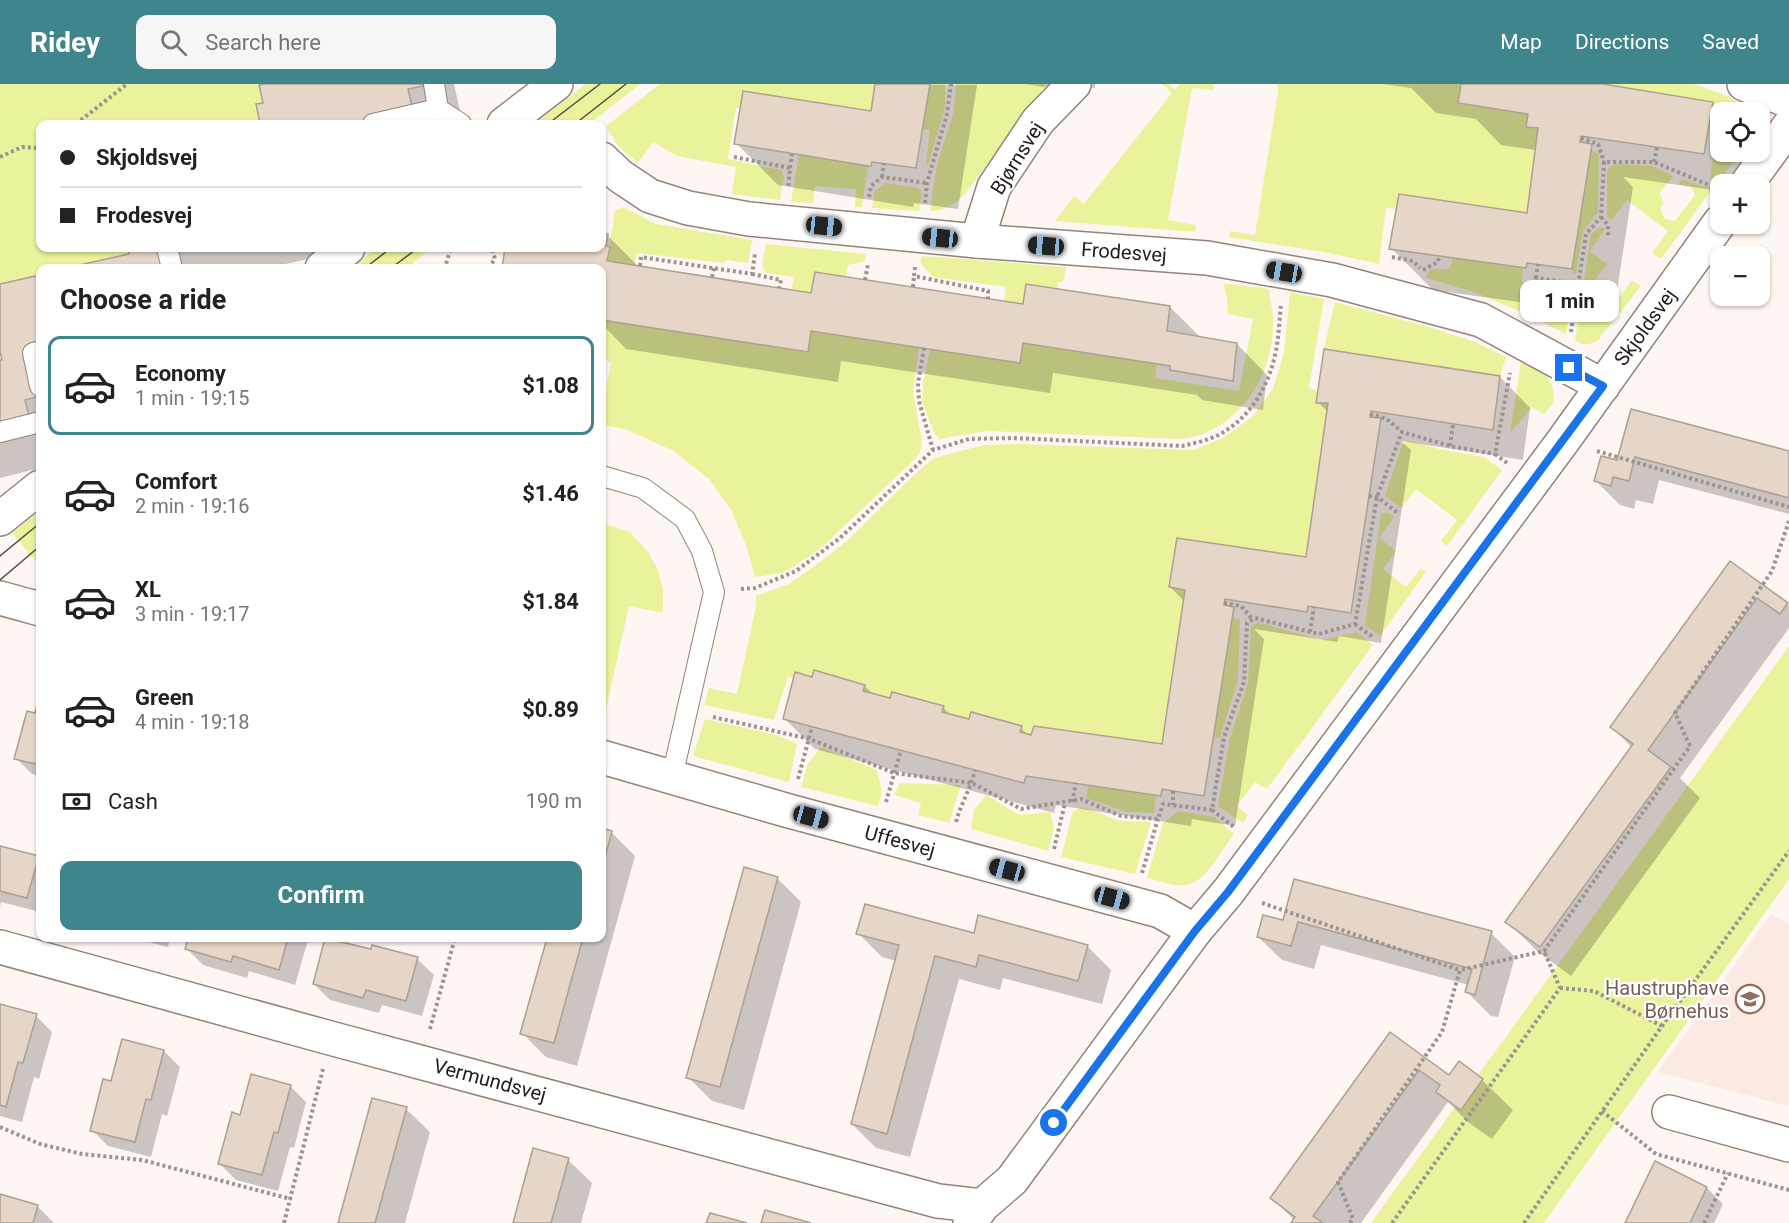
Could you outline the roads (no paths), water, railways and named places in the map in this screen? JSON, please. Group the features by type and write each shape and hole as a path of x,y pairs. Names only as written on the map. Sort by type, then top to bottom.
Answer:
{"street":[{"path":"509,120 556,84"},
{"name":"Bjørnsvej","path":"977,241 994,187 1038,121 1074,84"},
{"path":"1744,84 1789,100"},
{"path":"1754,174 1789,126"},
{"name":"Frodesvej","path":"606,163 620,176 650,196 688,208 773,222 977,241 1207,258 1332,280 1481,320 1603,386"},
{"name":"Skjoldsvej","path":"976,1214 1012,1180 1195,931 1228,892 1563,441 1711,234"},
{"path":"326,264 343,252"},
{"path":"0,519 36,490"},
{"path":"0,598 36,608"},
{"name":"Uffesvej","path":"606,758 789,811 1160,911 1195,931"},
{"name":"Vermundsvej","path":"0,947 938,1201 976,1214"},
{"path":"1669,1112 1789,1145"}],"lane":[{"path":"434,84 438,109"},
{"path":"390,120 438,109 455,120"},
{"path":"36,352 33,353 36,367"},
{"path":"0,432 36,423"},
{"path":"606,477 643,488 685,519 702,551 714,592 672,777"}],"tram line":[{"path":"553,120 600,84"},
{"path":"580,120 626,84"},
{"path":"370,264 386,252"},
{"path":"396,264 413,252"},
{"path":"0,556 36,526"},
{"path":"0,580 36,549"}],"place":[{"name":"Haustruphave Børnehus","path":"1750,999"}]}
